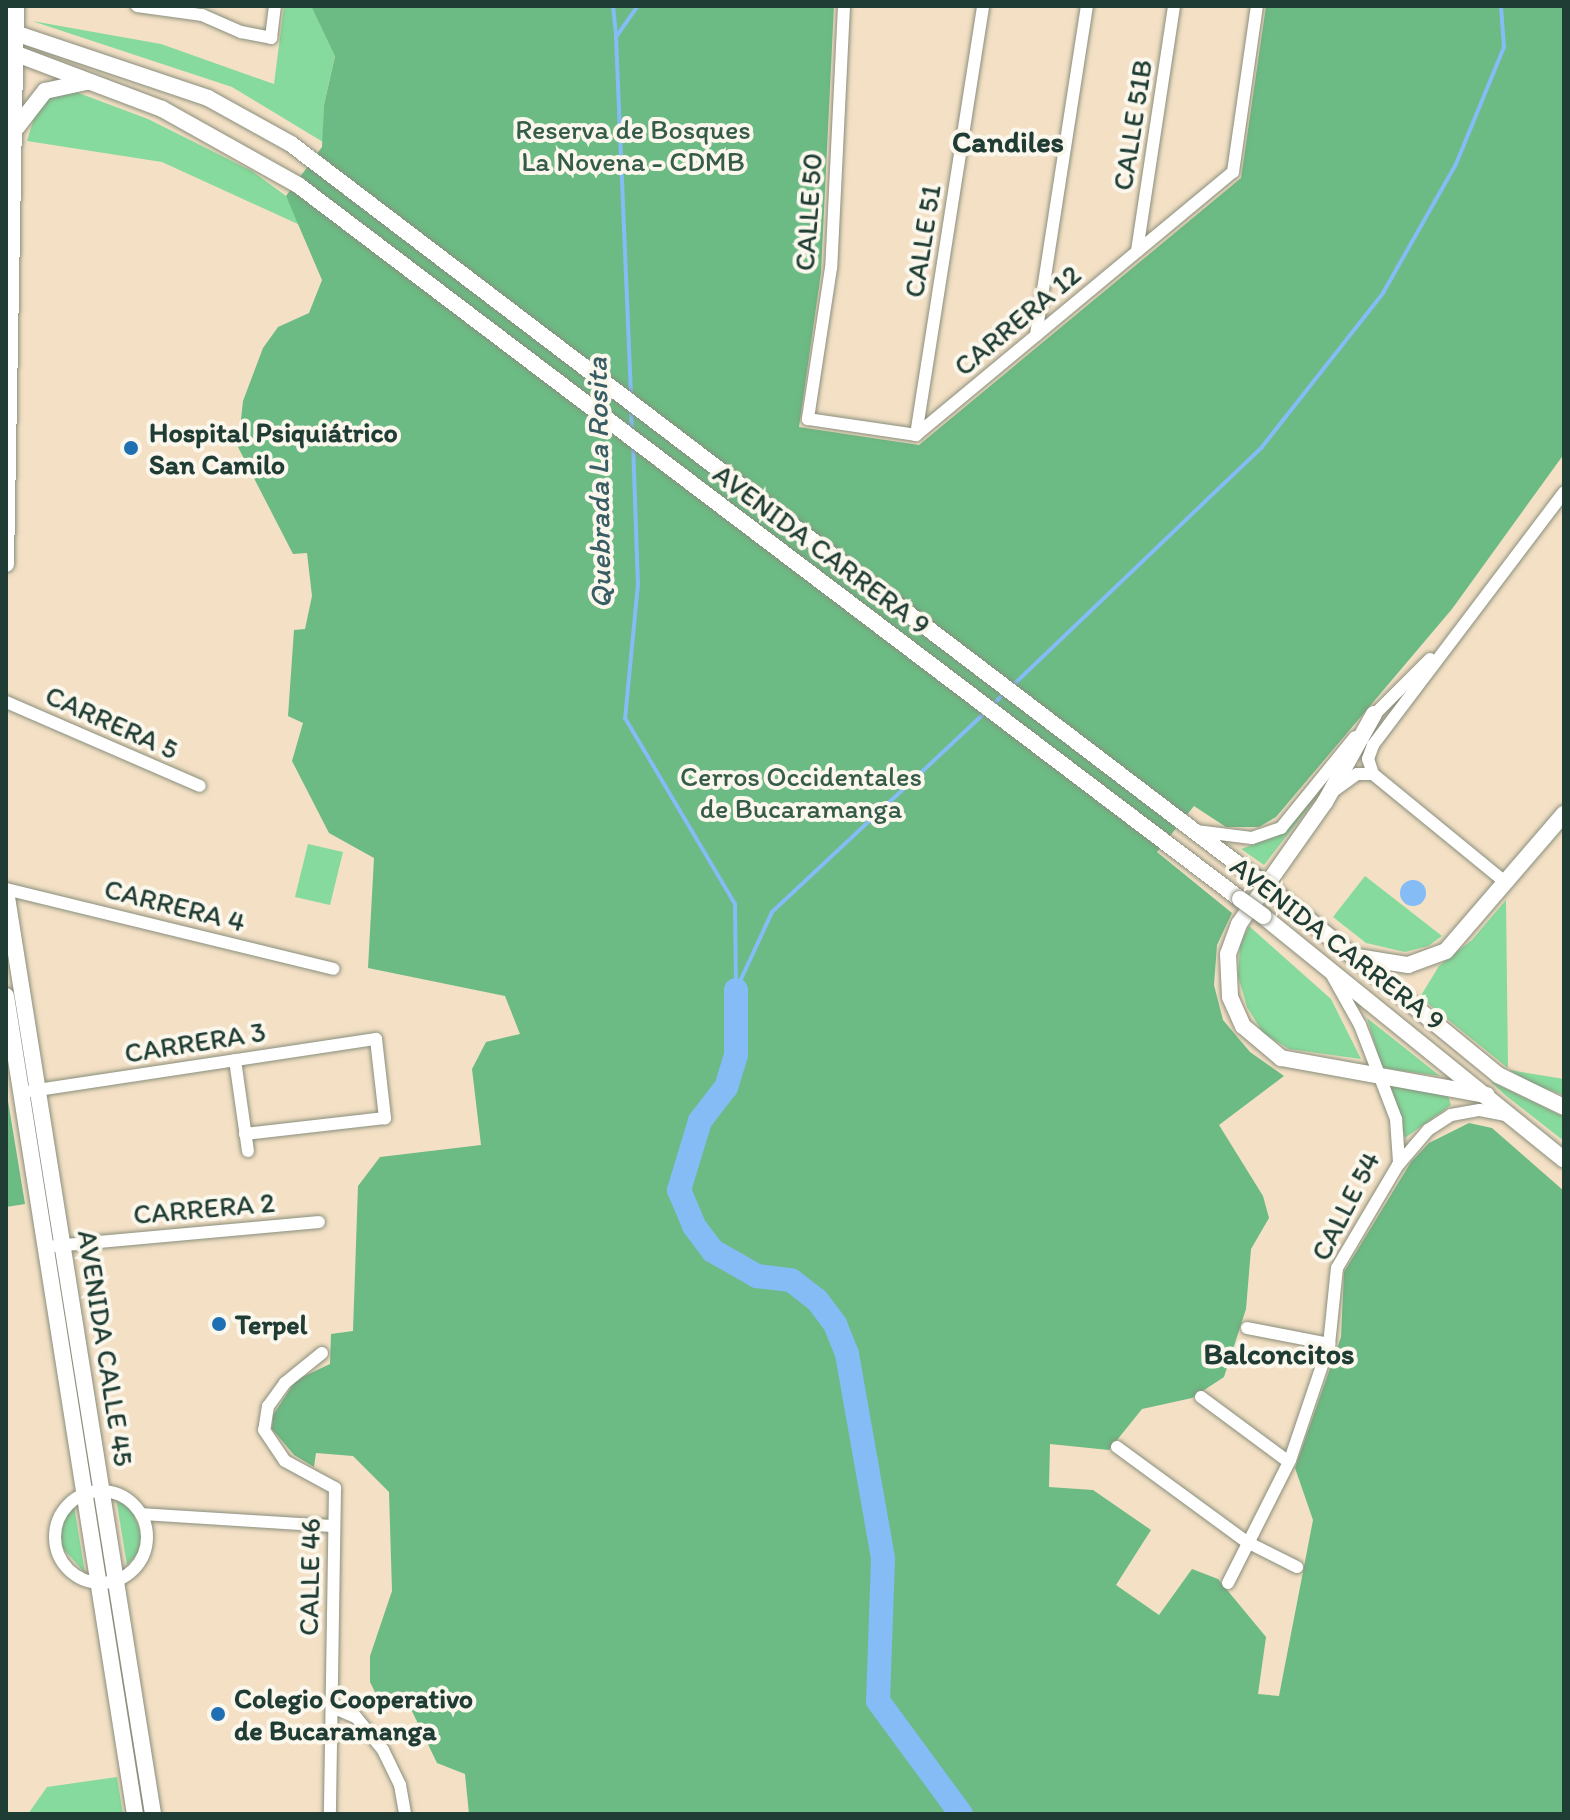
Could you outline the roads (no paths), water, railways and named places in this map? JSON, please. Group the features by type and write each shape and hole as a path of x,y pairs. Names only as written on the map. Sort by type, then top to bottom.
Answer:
{"main road":[{"path":"6,564 10,209 15,132 10,52 16,6"},
{"name":"AVENIDA CARRERA 9","path":"11,31 208,98 315,161 1277,894 1498,1075 1564,1107"},
{"name":"AVENIDA CARRERA 9","path":"10,52 96,81 197,126 298,185 1263,916 1564,1160"},
{"path":"15,132 23,113 45,91 66,83 96,81"},
{"path":"1374,714 1325,802 1239,924 1228,954 1227,983 1243,1026 1271,1053 1293,1062 1378,1074 1487,1095"},
{"path":"1353,956 1394,966 1435,957 1457,942 1564,814"},
{"name":"AVENIDA CALLE 45","path":"6,890 29,1091 54,1246 102,1491 153,1814"},
{"name":"AVENIDA CALLE 45","path":"6,996 29,1091"},
{"name":"AVENIDA CALLE 45","path":"54,1246 85,1493 135,1814"}],"street":[{"path":"137,6 214,17 241,32 271,38 275,6"},
{"name":"CALLE 50","path":"844,6 831,268 808,419 916,435"},
{"name":"CALLE 51","path":"916,435 983,6"},
{"path":"1036,335 1087,6"},
{"name":"CALLE 51B","path":"1137,251 1174,6"},
{"name":"CARRERA 12","path":"916,435 1233,172 1257,6"},
{"path":"1506,883 1373,774 1368,759 1373,745 1443,649 1564,492"},
{"path":"1189,827 1252,838 1281,828 1374,714 1443,649"},
{"name":"CARRERA 5","path":"6,702 200,786"},
{"path":"1325,802 1347,778 1373,774"},
{"name":"CARRERA 4","path":"6,890 333,969"},
{"name":"CALLE 54","path":"1228,1583 1289,1462 1329,1344 1337,1268 1398,1165 1398,1128 1360,1025 1327,967"},
{"name":"CARRERA 3","path":"29,1091 376,1039 385,1118 245,1134"},
{"path":"235,1060 248,1151"},
{"path":"1398,1165 1428,1130 1451,1115 1480,1110 1513,1116"},
{"name":"CARRERA 2","path":"54,1246 319,1222"},
{"path":"1247,1328 1329,1344"},
{"name":"CALLE 46","path":"322,1353 296,1370 274,1397 264,1430 285,1461 335,1488 330,1814"},
{"path":"1201,1397 1289,1462"},
{"path":"1117,1447 1247,1542 1297,1567"},
{"path":"102,1491 124,1497 141,1514 146,1549 134,1569 116,1581 99,1584 68,1570 55,1548 60,1515 85,1493 102,1491"},
{"path":"141,1514 334,1526"},
{"path":"332,1707 356,1717 383,1750 400,1785 405,1814"}],"water":[{"path":"1413,880 1422,884 1426,893 1422,902 1413,906 1404,902 1400,893 1404,884"}],"waterway":[{"path":"613,6 616,35"},
{"name":"Quebrada La Rosita","path":"631,395 616,37 638,6"},
{"path":"1012,686 1262,447 1383,293 1456,164 1504,47 1501,6"},
{"name":"Quebrada La Rosita","path":"631,407 632,431"},
{"name":"Quebrada La Rosita","path":"633,443 638,584 625,718 735,904 736,988"},
{"path":"992,706 1005,692"},
{"path":"736,990 772,912 986,712"},
{"name":"Quebrada La Rosita","path":"736,990 736,1055 726,1087 700,1121 679,1190 694,1226 713,1251 757,1276 791,1280 817,1300 835,1324 847,1354 883,1559 878,1701 961,1814"}],"place":[{"name":"Hospital Psiquiátrico San Camilo","path":"131,448"},
{"name":"Terpel","path":"219,1324"},
{"name":"Colegio Cooperativo de Bucaramanga","path":"218,1714"}],"district":[{"name":"Candiles","path":"1008,142"},
{"name":"Balconcitos","path":"1279,1354"}],"park label":[{"name":"Reserva de Bosques La Novena - CDMB","path":"633,145"},
{"name":"Cerros Occidentales de Bucaramanga","path":"801,792"}]}
